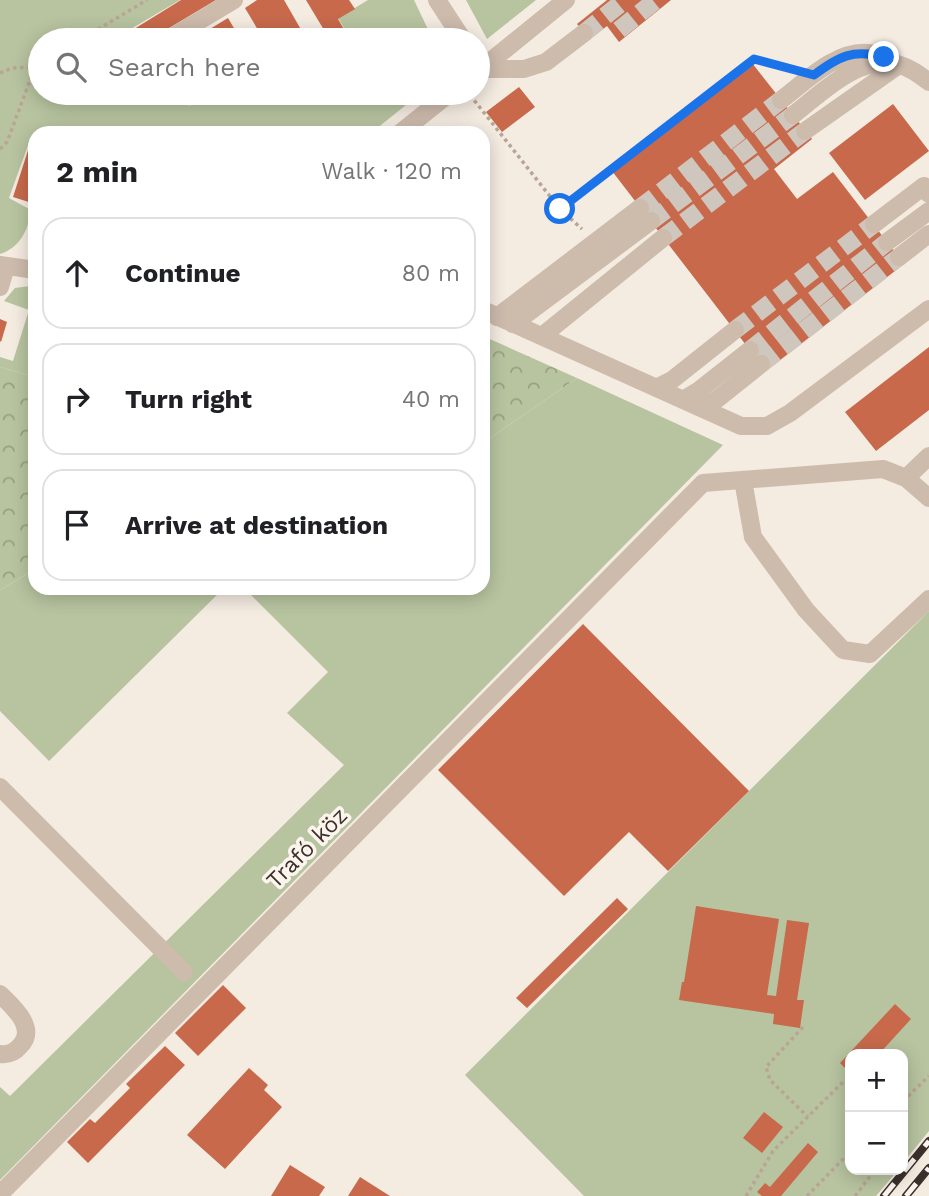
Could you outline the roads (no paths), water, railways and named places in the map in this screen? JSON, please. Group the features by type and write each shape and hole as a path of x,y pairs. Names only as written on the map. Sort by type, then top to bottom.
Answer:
{"street":[{"path":"187,28 234,0"},
{"path":"490,59 566,0"},
{"path":"438,2 455,28"},
{"path":"490,68 524,69 546,62 584,33"},
{"path":"781,100 838,59 853,54 869,53 884,57 929,82"},
{"path":"793,115 859,68 873,64 899,65"},
{"path":"805,131 899,65"},
{"path":"409,126 435,105"},
{"path":"874,224 924,187 929,194"},
{"path":"887,242 929,211"},
{"path":"645,214 497,317 596,241 645,214"},
{"path":"899,257 929,234"},
{"path":"542,337 663,238"},
{"path":"0,287 3,266 28,269"},
{"path":"497,317 741,426 767,426 790,413 929,309"},
{"path":"656,388 672,380 735,330"},
{"path":"683,400 750,350"},
{"path":"703,409 761,364"},
{"path":"929,456 906,478 929,498"},
{"name":"Trafó köz","path":"0,1194 703,483 883,469 906,478"},
{"path":"743,480 753,537 806,610 843,650 870,654 929,599"},
{"path":"0,787 184,972"},
{"path":"0,994 20,1014 26,1032 24,1041 17,1050 0,1055"}],"tunnel":[{"path":"584,33 625,0"},
{"path":"619,30 656,0"},
{"path":"640,208 781,100"},
{"path":"651,221 793,115"},
{"path":"663,238 805,131"},
{"path":"735,330 874,224"},
{"path":"750,350 887,242"},
{"path":"761,364 899,257"}],"railway":[{"path":"884,1196 929,1141"},
{"path":"906,1196 929,1168"}]}
